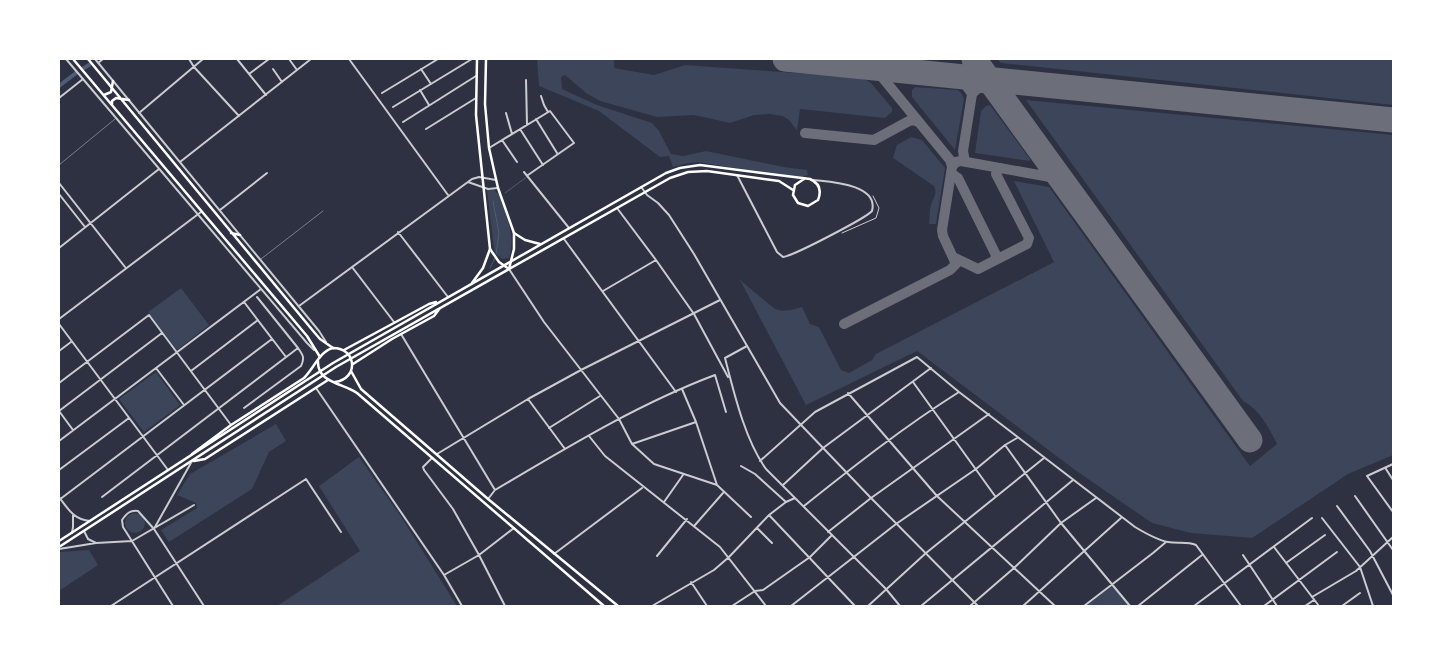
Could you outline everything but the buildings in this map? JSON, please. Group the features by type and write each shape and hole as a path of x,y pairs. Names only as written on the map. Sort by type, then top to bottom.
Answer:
{"main road":[{"path":"73,59 307,336 317,352 320,372 328,380 344,385 357,393 604,606"},
{"path":"88,59 314,332 333,348 344,350 349,354 352,364 351,371 344,379 334,382"},
{"path":"472,284 483,268 490,249 476,98 477,59"},
{"path":"486,59 485,104 489,148 498,188 514,234 514,249 509,269"},
{"path":"102,94 109,94 113,81"},
{"path":"113,106 114,99 128,100"},
{"path":"59,541 333,363 674,170 693,166 708,166 813,180 817,183 820,191 819,197 814,204 806,206 800,204 794,198 793,190 796,183 804,179"},
{"path":"59,548 336,367 670,178 688,172 707,171 780,181 793,190"},
{"path":"205,201 209,197"},
{"path":"232,233 240,235"},
{"path":"514,234 541,244"},
{"path":"222,244 225,241"},
{"path":"490,249 499,262 509,269"},
{"path":"344,350 429,304 440,301"},
{"path":"352,364 434,316 441,307"},
{"path":"187,458 231,425 304,378 325,351 333,348"},
{"path":"351,371 361,389 488,499 618,606"},
{"path":"193,461 205,458 328,380"}],"street":[{"path":"66,59 197,215 307,343 317,352"},
{"path":"95,59 319,330 327,344"},
{"path":"98,63 103,59"},
{"path":"189,59 194,67 239,116"},
{"path":"139,113 203,59"},
{"path":"237,59 266,95"},
{"path":"248,74 269,59"},
{"path":"289,59 297,70"},
{"path":"180,162 310,59"},
{"path":"349,59 448,196"},
{"path":"382,93 438,59"},
{"path":"393,107 472,59"},
{"path":"273,69 282,82"},
{"path":"421,69 431,84"},
{"path":"403,122 476,76"},
{"path":"59,98 83,78"},
{"path":"526,80 526,125"},
{"path":"420,90 429,106"},
{"path":"528,175 574,143 544,105 541,96"},
{"path":"426,130 476,98"},
{"path":"489,148 549,111"},
{"path":"506,113 512,134"},
{"path":"536,119 558,154"},
{"path":"520,129 543,165"},
{"path":"502,140 516,162"},
{"path":"59,248 158,169"},
{"path":"524,172 569,228"},
{"path":"220,210 267,173"},
{"path":"738,175 777,252 783,257 842,229 865,217 872,211 872,200 864,191 848,186 813,180"},
{"path":"299,306 468,182 476,177 496,180"},
{"path":"468,182 492,190 498,188"},
{"path":"59,183 126,268"},
{"path":"642,188 669,215 774,395 846,473 978,606"},
{"path":"59,194 85,227"},
{"path":"842,234 876,218 879,208 873,196"},
{"path":"617,208 694,314 731,381"},
{"path":"59,319 201,212"},
{"path":"398,232 448,297"},
{"path":"564,238 676,392"},
{"path":"602,292 656,260"},
{"path":"352,267 394,322"},
{"path":"509,269 544,322 619,419 632,444 654,464 717,485"},
{"path":"59,441 261,289"},
{"path":"244,408 301,366 304,360 303,354 257,297"},
{"path":"437,454 528,399 581,370 720,300"},
{"path":"244,302 286,357"},
{"path":"59,383 148,316 231,425"},
{"path":"191,371 258,320"},
{"path":"59,324 168,470"},
{"path":"73,430 59,411 162,334"},
{"path":"401,334 495,490"},
{"path":"90,521 73,515 59,498 272,339"},
{"path":"59,351 72,341"},
{"path":"747,346 725,358 750,441 760,461 886,589 900,606"},
{"path":"102,497 298,348"},
{"path":"760,461 815,412 917,357 1121,518 1145,534 1166,542 1190,542 1196,545 1241,606"},
{"path":"156,368 184,405"},
{"path":"783,485 822,448 931,368"},
{"path":"488,499 495,490 619,419 715,374 726,412"},
{"path":"913,381 995,496"},
{"path":"316,387 444,575 462,606"},
{"path":"682,389 696,422 717,485 723,493 751,518"},
{"path":"804,506 889,441 959,392"},
{"path":"848,393 937,496 1055,606"},
{"path":"549,428 601,396"},
{"path":"528,399 565,449"},
{"path":"828,532 871,498 989,414"},
{"path":"59,470 129,418"},
{"path":"632,444 696,422"},
{"path":"589,436 605,456 720,547 766,606"},
{"path":"790,606 896,524 1018,437"},
{"path":"1005,445 1061,523 1130,606"},
{"path":"433,458 423,467 453,509 505,606"},
{"path":"868,606 963,521 1044,458"},
{"path":"154,529 193,461"},
{"path":"1393,464 1367,476 1393,512"},
{"path":"741,466 755,474 786,502"},
{"path":"1386,468 1393,480"},
{"path":"664,502 683,475"},
{"path":"111,606 306,478 341,532"},
{"path":"922,606 1072,480"},
{"path":"554,554 643,487"},
{"path":"695,526 723,493"},
{"path":"1355,496 1393,550"},
{"path":"652,606 714,570 729,557 769,514 795,498"},
{"path":"970,606 1014,568 1061,523 1096,498"},
{"path":"59,548 132,541 194,505"},
{"path":"1337,506 1373,556 1393,595"},
{"path":"173,606 123,527 122,520 132,510 138,511 154,529 204,606"},
{"path":"769,514 854,606"},
{"path":"72,533 73,515"},
{"path":"1023,606 1121,518"},
{"path":"1194,606 1312,518"},
{"path":"1322,518 1360,567 1373,606"},
{"path":"657,556 687,519"},
{"path":"444,575 479,555 514,528"},
{"path":"757,528 772,543"},
{"path":"84,531 88,539 96,543"},
{"path":"732,606 755,592 763,590 810,557 832,536"},
{"path":"1286,563 1325,536"},
{"path":"1305,606 1360,567 1393,537"},
{"path":"1084,606 1166,542"},
{"path":"1274,547 1319,606"},
{"path":"1264,606 1337,552"},
{"path":"1138,606 1203,554"},
{"path":"1243,556 1277,606"},
{"path":"691,582 707,606"},
{"path":"1344,606 1360,593"}],"lane":[{"path":"59,164 116,118"},
{"path":"260,259 323,211"}],"shaded area":[{"path":"537,59 614,59 614,68 654,75 685,65 863,78 871,83 892,108 892,112 885,118 800,109 797,130 788,119 770,114 754,115 730,123 694,115 657,117 600,101 586,93 565,75 561,77 562,89 597,105 652,123 659,131 671,154 683,156 706,151 807,170 808,175 800,178 790,177 698,162 673,167 669,156 660,157 599,111 539,86"},
{"path":"997,59 1393,59 1393,105 1001,63"},
{"path":"915,87 958,90 962,94 964,99 955,150 912,97 912,90"},
{"path":"1026,100 1393,135 1393,455 1348,474 1252,538 1191,533 1152,523 1075,470 917,351 806,405 740,280 775,309 789,310 802,307 810,324 819,327 841,370 849,373 872,360 876,354 1054,262 1014,181 1049,187 1250,466 1277,444 1263,420 1249,404 1243,401"},
{"path":"990,105 1030,161 975,153 981,111"},
{"path":"911,137 922,140 945,168 936,224 929,224 930,207 935,196 934,186 893,158 897,145"},
{"path":"487,190 494,190 499,194 507,218 511,233 509,258 502,259 494,249"},
{"path":"181,288 209,325 177,350 148,312"},
{"path":"156,372 180,405 144,432 119,399"},
{"path":"276,424 286,441 269,452 252,489 169,542 161,530 197,508 196,503 177,495 190,474"},
{"path":"359,457 402,518 457,606 277,606 360,551 319,486"},
{"path":"135,513 142,516 145,523 142,530 135,533 128,530 125,523 128,516"},
{"path":"89,550 98,565 59,591 59,552"},
{"path":"1112,586 1130,606 1086,606"}],"waterway":[{"path":"84,68 89,65"},
{"path":"59,86 76,73"},
{"path":"505,193 528,176"},
{"path":"493,201 499,233 496,254"},
{"path":"490,268 495,258"}],"taxiway":[{"path":"972,93 976,69 973,59"},
{"path":"844,324 950,270 956,264 942,230 952,167 950,160 882,77 871,68"},
{"path":"886,81 884,72 890,70"},
{"path":"953,76 965,84 972,94"},
{"path":"965,162 963,151 972,94 980,86 1004,81"},
{"path":"981,88 993,89 999,93"},
{"path":"805,133 874,140 909,121 914,120 920,123"},
{"path":"952,167 956,162 961,161 1061,179"},
{"path":"1040,174 1047,170 1049,162"},
{"path":"953,257 978,269 1027,244 1029,238 996,174 997,170 1001,168"},
{"path":"951,173 958,178 996,255 995,260"}],"runway":[{"path":"785,59 1393,120"},
{"path":"974,59 1250,440"}]}
